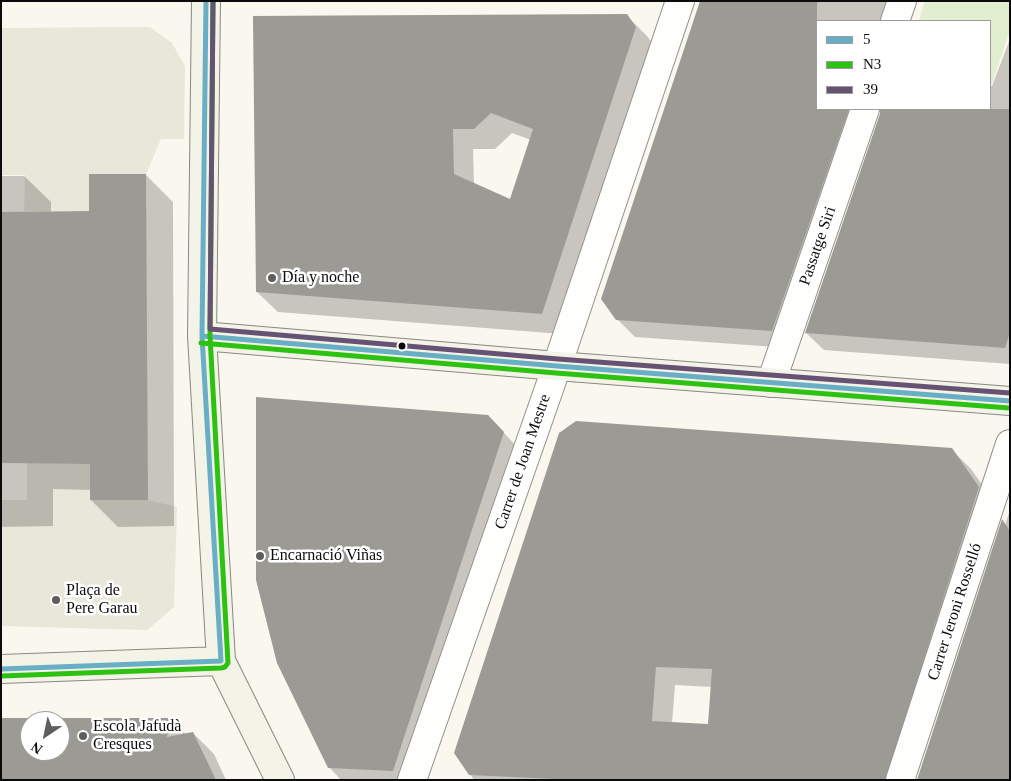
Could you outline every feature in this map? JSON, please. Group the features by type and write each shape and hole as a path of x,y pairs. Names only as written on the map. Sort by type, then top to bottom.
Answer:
{"street":[{"path":"206,1 202,336 221,661 280,780"},
{"name":"Carrer de Joan Mestre","path":"412,780 557,366 680,1"},
{"path":"895,20 902,1"},
{"name":"Passatge Siri","path":"771,383 865,110"},
{"path":"202,336 1010,402"},
{"name":"Carrer Jeroni Rosselló","path":"900,780 1010,444"},
{"path":"1,670 221,661"}],"green space":[{"path":"925,1 1010,1 1010,30 992,84 991,20 919,20"}],"shaded area":[{"path":"150,27 172,43 185,66 184,139 161,139 146,174 89,174 89,211 24,211 25,175 1,175 1,28"},
{"name":"Plaça de Pere Garau","path":"27,463 90,464 90,500 148,500 177,507 174,607 147,630 1,626 1,500 27,500"}],"building":[{"path":"700,1 817,1 816,110 849,110 772,331 616,320 601,299"},
{"path":"627,14 636,27 542,314 256,292 253,16","holes":["491,113 533,129 510,199 454,174 453,129 474,129"]},
{"path":"1010,109 1010,332 1005,348 805,333 880,110"},
{"path":"89,174 146,174 148,500 90,500 90,464 1,463 1,212 89,211"},
{"path":"256,397 488,415 504,432 393,771 328,768 277,663 256,580"},
{"path":"576,421 952,448 979,487 885,780 577,780 469,775 454,753 559,433","holes":["656,667 712,669 708,724 652,721"]},
{"path":"1002,519 1010,531 1010,780 917,780"},
{"path":"1,718 20,718 20,761 70,761 70,718 171,718 167,737 193,732 216,780 1,780"}],"transit line":[{"name":"5","path":"1,669 221,661 202,336 206,1"},
{"name":"N3","path":"1,676 221,668 225,667 228,663 210,336 213,1"},
{"name":"39","path":"213,1 210,329 558,359 1010,393"},
{"name":"5","path":"202,336 1010,401"},
{"name":"N3","path":"201,343 1009,408"}],"place":[{"name":"Día y noche","path":"272,278"},
{"name":"Encarnació Viñas","path":"260,556"},
{"name":"Plaça de Pere Garau","path":"56,600"},
{"name":"Escola Jafudà Cresques","path":"83,736"}]}
